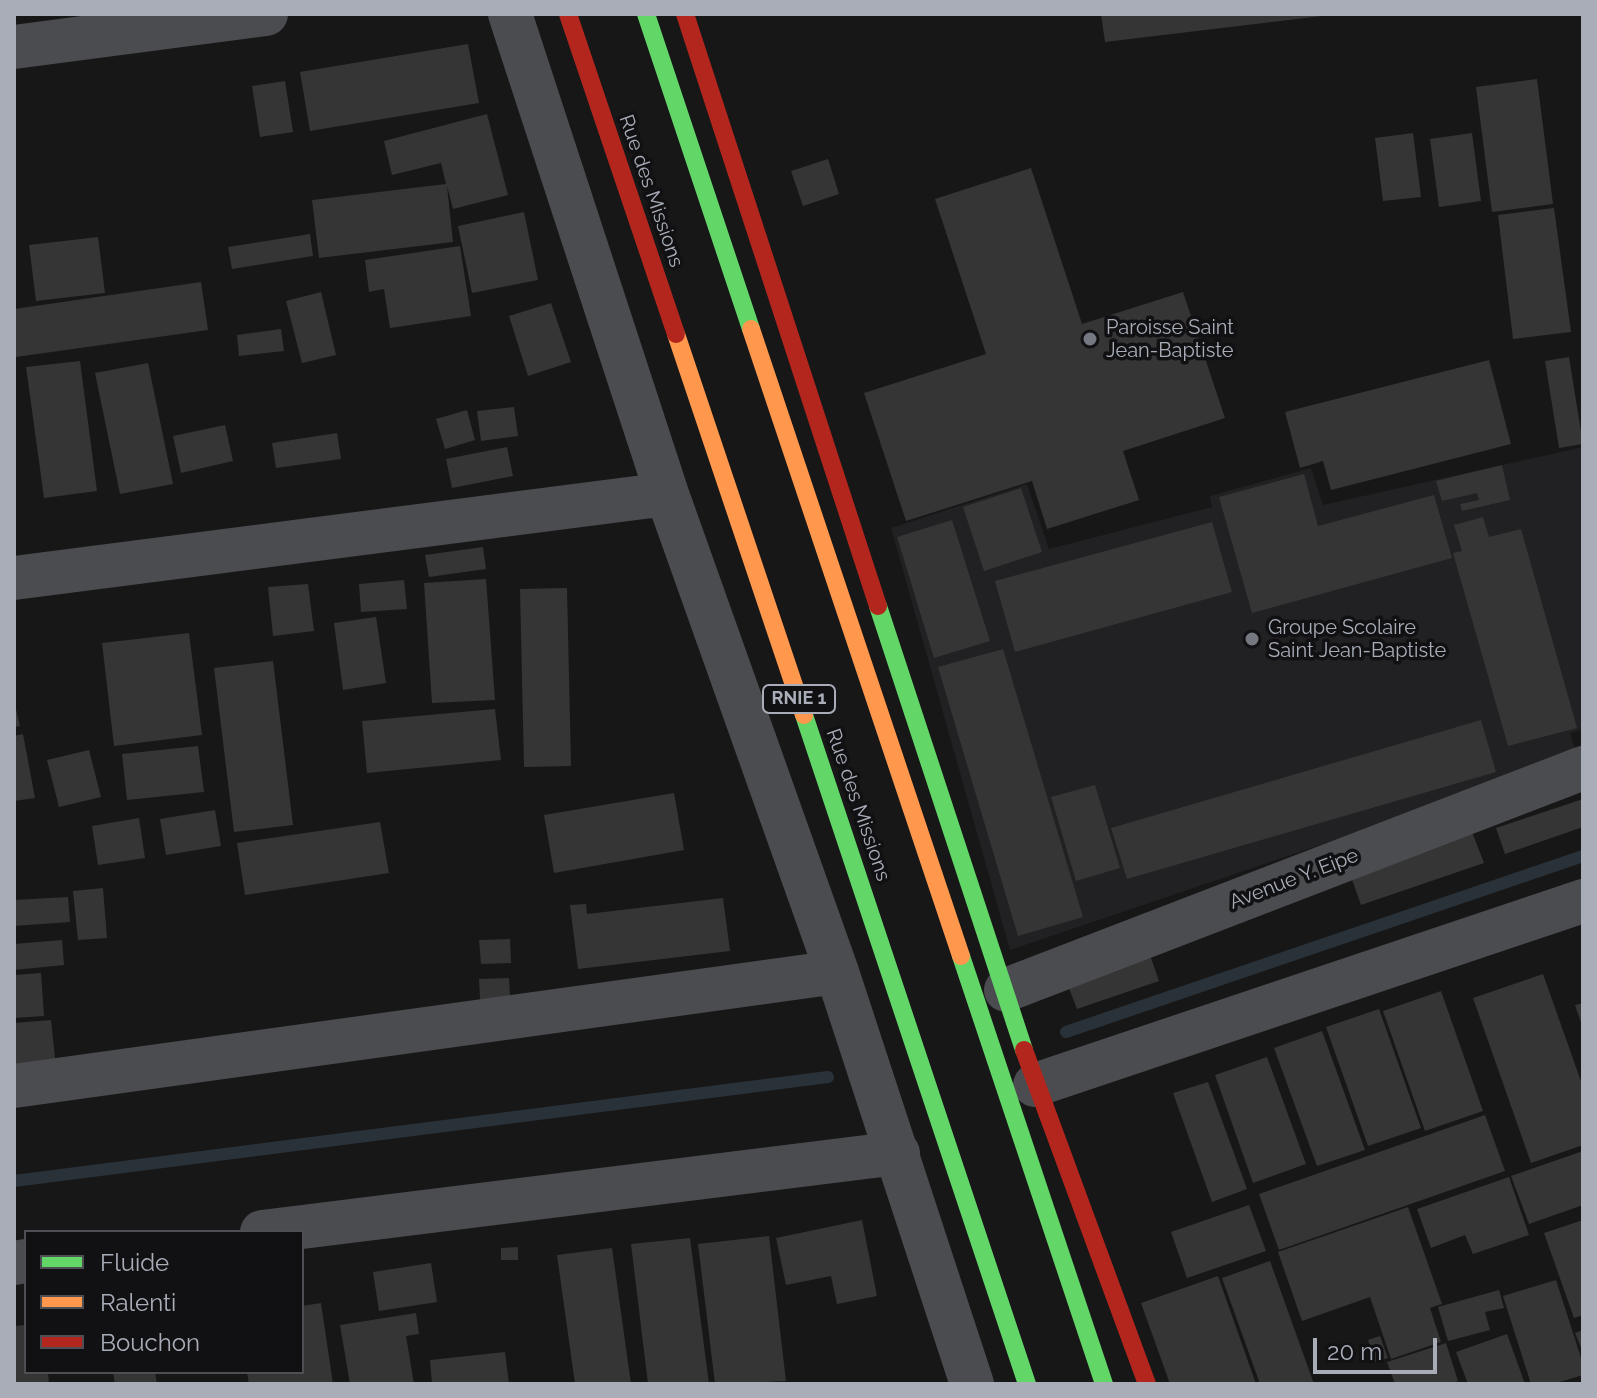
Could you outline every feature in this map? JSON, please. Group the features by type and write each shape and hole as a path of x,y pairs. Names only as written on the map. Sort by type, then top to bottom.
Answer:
{"main road":[{"name":"Rue des Missions","path":"568,14 1027,1384"},
{"path":"646,14 1104,1384"},
{"path":"685,14 1035,1085 1147,1384"}],"street":[{"path":"14,47 266,14"},
{"path":"510,14 667,494 837,972 972,1384"},
{"path":"14,578 667,494"},
{"name":"Avenue Y. Eipe","path":"1006,990 1583,768"},
{"path":"1035,1085 1583,901"},
{"path":"14,1086 837,972"},
{"path":"278,1230 898,1153"}],"shaded area":[{"name":"Groupe Scolaire Saint Jean-Baptiste","path":"1583,447 1583,729 1570,733 1578,758 1010,950 891,528 1027,484 1049,549 1212,507 1210,496 1311,468 1323,505"}],"building":[{"path":"1101,14 1322,14 1322,16 1105,42"},
{"path":"468,44 479,103 310,131 300,72"},
{"path":"1537,79 1553,204 1492,212 1476,87"},
{"path":"285,81 293,132 260,137 252,86"},
{"path":"487,114 508,195 453,209 447,186 453,242 319,258 312,200 446,184 441,163 392,175 384,141"},
{"path":"1413,133 1421,197 1383,201 1375,138"},
{"path":"1472,133 1481,201 1439,207 1430,139"},
{"path":"828,159 839,194 803,206 791,171"},
{"name":"Paroisse Saint Jean-Baptiste","path":"1031,168 1082,324 1183,292 1225,418 1123,451 1139,500 1047,529 1032,481 906,521 864,393 986,354 935,199"},
{"path":"1554,208 1571,332 1513,339 1498,215"},
{"path":"524,212 538,280 472,293 458,226"},
{"path":"310,234 313,256 232,269 228,247"},
{"path":"98,237 105,293 36,301 29,245"},
{"path":"460,246 471,316 390,328 384,289 369,292 365,260"},
{"path":"201,282 208,330 16,357 14,309"},
{"path":"321,292 336,355 302,363 286,301"},
{"path":"551,303 571,362 528,376 509,316"},
{"path":"281,329 284,351 239,356 237,335"},
{"path":"1569,357 1583,444 1559,448 1545,361"},
{"path":"1489,360 1511,444 1331,490 1323,461 1300,468 1285,412"},
{"path":"80,361 97,491 44,498 26,367"},
{"path":"148,363 173,484 120,494 95,373"},
{"path":"514,407 518,436 481,441 477,411"},
{"path":"467,410 475,440 445,449 436,419"},
{"path":"225,425 233,461 181,473 173,436"},
{"path":"337,433 341,459 276,468 272,443"},
{"path":"507,447 513,476 452,488 446,459"},
{"path":"1502,465 1510,500 1462,511 1460,504 1479,500 1477,493 1442,501 1436,481"},
{"path":"1304,474 1318,526 1434,495 1452,558 1252,613 1219,497"},
{"path":"1021,488 1042,552 984,571 963,507"},
{"path":"1483,517 1489,537 1521,529 1577,728 1508,746 1453,553 1462,551 1454,525"},
{"path":"952,520 990,641 934,658 897,537"},
{"path":"1212,522 1232,592 1015,652 995,581"},
{"path":"483,547 486,569 429,577 425,555"},
{"path":"486,579 495,700 432,703 424,583"},
{"path":"404,580 407,609 361,612 359,584"},
{"path":"308,584 314,631 273,636 268,587"},
{"path":"567,588 571,766 524,767 520,589"},
{"path":"376,617 386,683 343,690 334,623"},
{"path":"189,633 202,735 114,746 102,643"},
{"path":"1003,649 1083,917 1018,936 938,667"},
{"path":"273,661 293,825 234,832 214,668"},
{"path":"14,701 20,726 14,727"},
{"path":"495,709 501,760 367,773 362,721"},
{"path":"1481,720 1496,772 1127,879 1111,828"},
{"path":"23,734 35,798 14,801 14,736"},
{"path":"198,746 204,792 127,800 122,754"},
{"path":"89,750 101,797 59,807 47,760"},
{"path":"1095,785 1120,868 1076,881 1051,797"},
{"path":"674,793 684,850 554,873 544,815"},
{"path":"1583,799 1583,827 1505,854 1496,828"},
{"path":"215,810 221,846 166,855 160,819"},
{"path":"139,818 145,858 98,865 92,826"},
{"path":"380,822 389,873 245,895 237,843"},
{"path":"1472,832 1484,863 1361,905 1350,874"},
{"path":"103,888 107,938 78,940 73,891"},
{"path":"68,897 70,922 14,926 14,900"},
{"path":"723,898 730,951 578,969 570,905 586,904 587,914"},
{"path":"510,939 511,963 481,964 479,940"},
{"path":"62,940 64,965 14,970 14,944"},
{"path":"1150,955 1159,981 1077,1009 1067,983"},
{"path":"41,973 44,1016 14,1018 14,975"},
{"path":"1543,974 1583,1087 1583,1145 1531,1163 1473,998"},
{"path":"509,978 511,1016 481,1017 479,979"},
{"path":"1441,991 1483,1111 1425,1131 1383,1011"},
{"path":"1583,1003 1583,1028 1575,1005"},
{"path":"1379,1009 1421,1128 1368,1146 1326,1027"},
{"path":"51,1020 57,1077 14,1080 14,1023"},
{"path":"1322,1031 1365,1150 1317,1166 1274,1048"},
{"path":"1267,1057 1306,1164 1253,1183 1215,1075"},
{"path":"1208,1082 1247,1189 1212,1202 1173,1093"},
{"path":"1485,1115 1505,1171 1279,1250 1259,1194"},
{"path":"1583,1151 1583,1205 1529,1224 1511,1176"},
{"path":"1509,1177 1529,1235 1473,1254 1465,1235 1431,1248 1417,1209"},
{"path":"1249,1205 1266,1251 1187,1278 1171,1232"},
{"path":"1408,1207 1442,1304 1430,1308 1441,1342 1391,1359 1370,1297 1302,1321 1278,1252"},
{"path":"862,1220 877,1296 837,1304 831,1276 786,1285 776,1238"},
{"path":"1583,1220 1583,1315 1574,1318 1544,1233"},
{"path":"769,1236 786,1381 715,1384 698,1244"},
{"path":"690,1238 709,1384 648,1384 631,1244"},
{"path":"518,1247 518,1260 501,1260 501,1248"},
{"path":"612,1248 631,1384 575,1384 557,1255"},
{"path":"1270,1261 1314,1384 1260,1384 1222,1278"},
{"path":"431,1263 437,1302 379,1311 373,1272"},
{"path":"1218,1276 1256,1384 1170,1384 1141,1303"},
{"path":"1556,1280 1583,1364 1583,1375 1553,1384 1531,1384 1503,1296"},
{"path":"1499,1290 1504,1308 1485,1312 1490,1330 1448,1341 1438,1307"},
{"path":"321,1303 333,1384 249,1384 247,1374 304,1374 304,1306"},
{"path":"416,1313 419,1334 406,1336 414,1384 350,1384 340,1325"},
{"path":"24,1325 24,1374 48,1374 49,1384 14,1384 14,1326"},
{"path":"1583,1330 1583,1353 1575,1333"},
{"path":"1507,1334 1525,1384 1468,1384 1456,1352"},
{"path":"1380,1336 1388,1358 1375,1362 1368,1340"},
{"path":"1446,1343 1458,1381 1449,1384 1395,1384 1387,1362"},
{"path":"505,1352 509,1384 432,1384 430,1360"},
{"path":"113,1374 155,1374 157,1384 115,1384"}],"waterway":[{"path":"1066,1032 1583,856"},
{"path":"14,1181 828,1077"}],"traffic: fast":[{"path":"646,14 751,329"},
{"path":"878,606 1024,1050"},
{"path":"804,715 1027,1384"},
{"path":"961,956 1104,1384"}],"traffic: slow":[{"path":"751,329 961,956"},
{"path":"676,334 804,715"}],"traffic: jam":[{"path":"568,14 676,334"},
{"path":"685,14 878,606"},
{"path":"1024,1050 1147,1384"}],"place":[{"name":"Paroisse Saint Jean-Baptiste","path":"1090,339"},
{"name":"Groupe Scolaire Saint Jean-Baptiste","path":"1252,639"}]}
